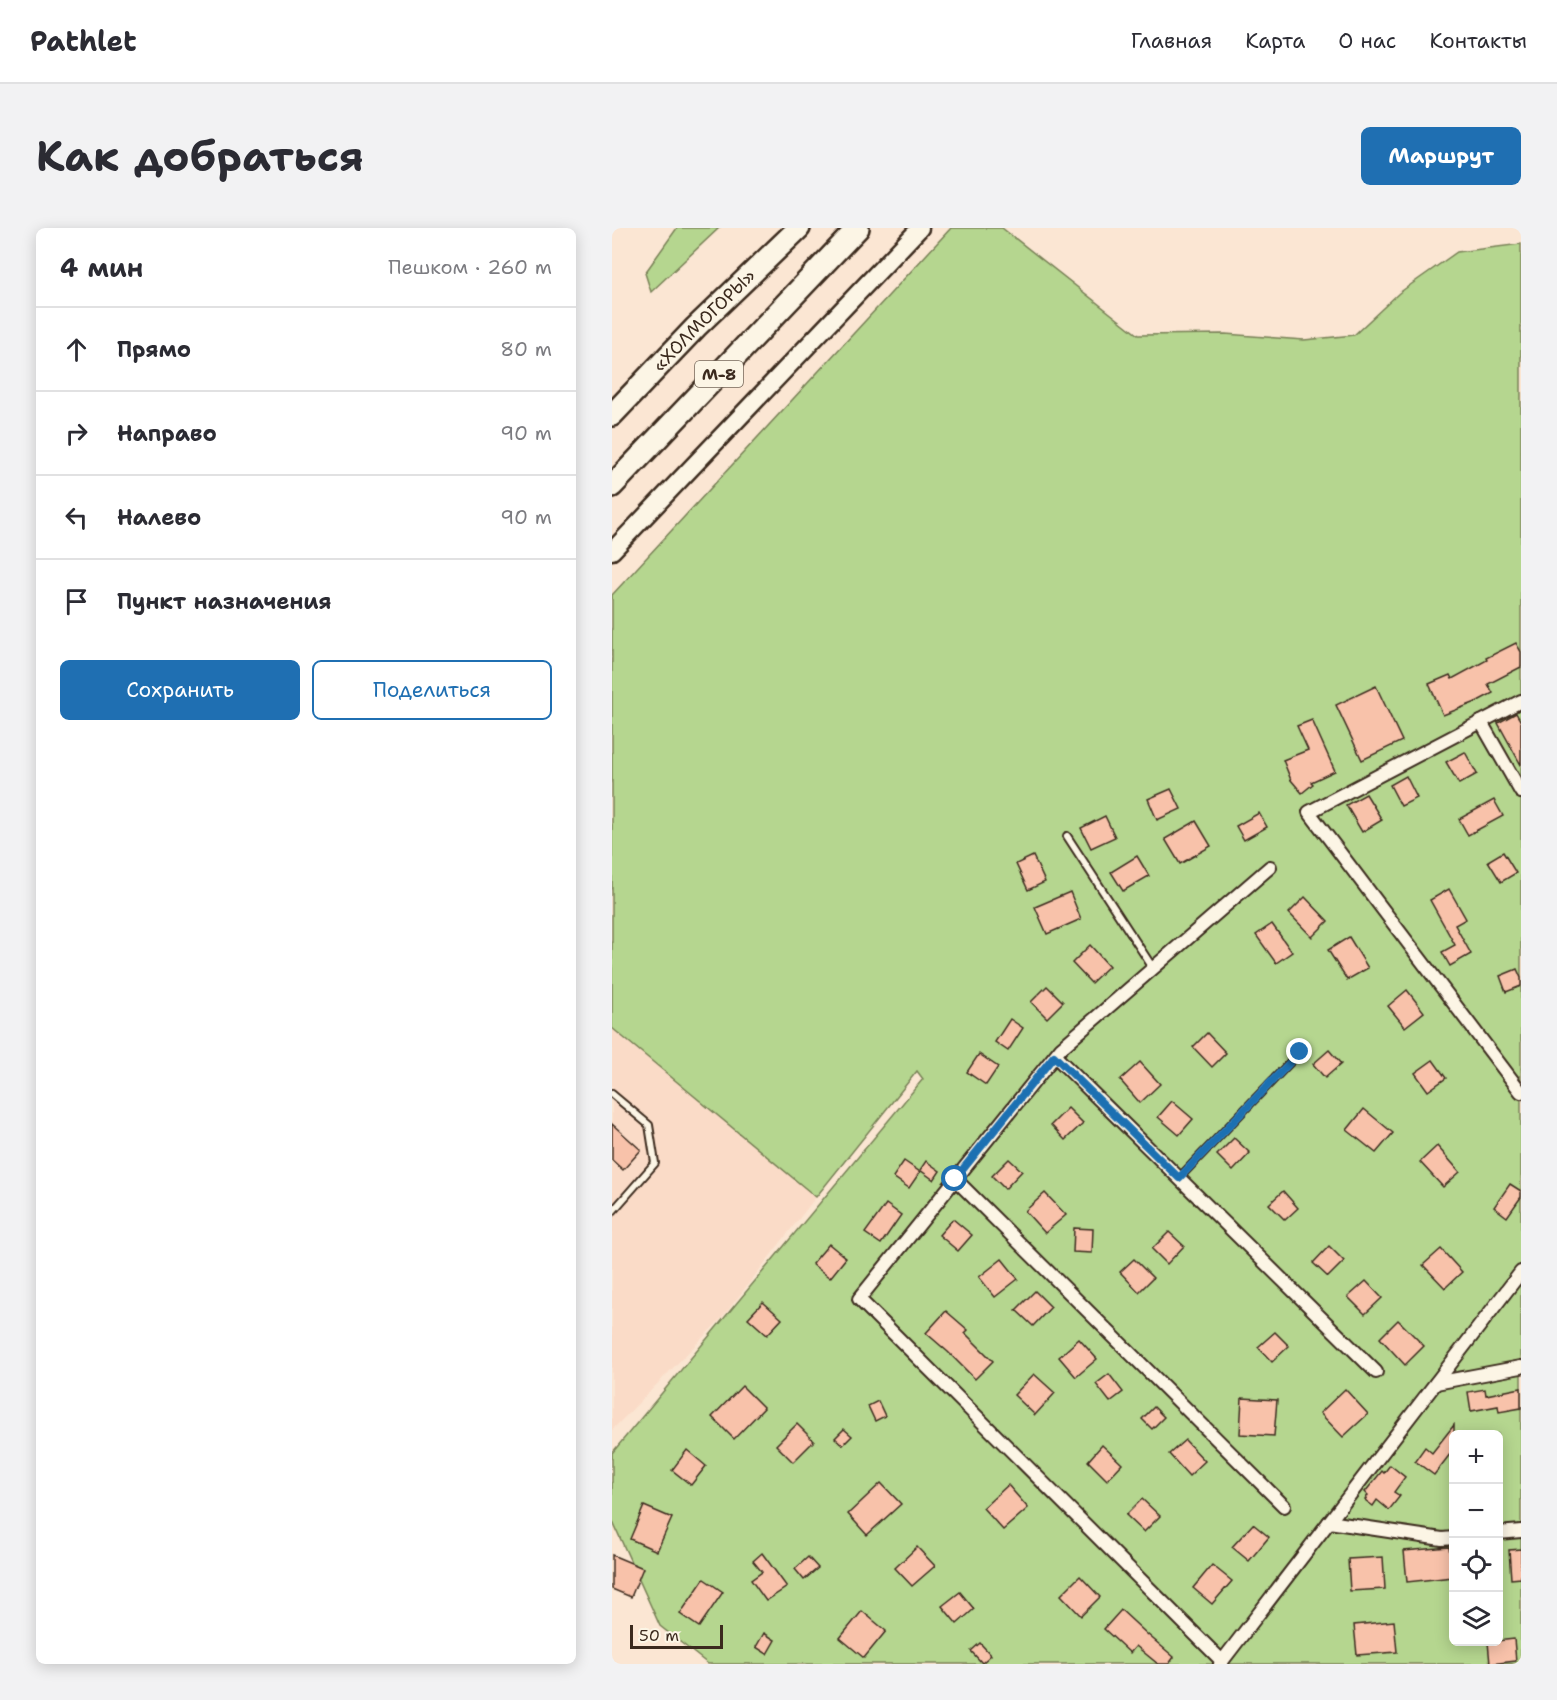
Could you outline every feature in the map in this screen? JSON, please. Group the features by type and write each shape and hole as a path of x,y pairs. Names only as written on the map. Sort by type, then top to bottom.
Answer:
{"highway":[{"name":"«ХОЛМОГОРЫ»","path":"612,415 696,327 799,228"},
{"name":"М-8","path":"612,486 858,228"}],"main road":[{"path":"826,261 867,228"},
{"path":"612,551 920,228"}],"street":[{"path":"1521,701 1309,812 1521,1092"},
{"path":"1481,722 1521,792"},
{"path":"1270,867 1061,1048 859,1299 1221,1663 1521,1272"},
{"path":"1054,1056 1376,1372"},
{"path":"955,1179 1284,1506"},
{"path":"1436,1383 1521,1367"},
{"path":"1329,1522 1449,1538"},
{"path":"1503,1533 1521,1531"}],"lane":[{"path":"1067,836 1153,968"},
{"path":"1179,1178 1300,1052"},
{"path":"612,1094 649,1125 656,1163 612,1212"}],"shaded area":[{"path":"612,1028 816,1197 722,1318 612,1430"}],"green space":[{"path":"677,228 719,228 651,292 645,273"},
{"path":"951,228 1002,228 1138,335 1225,334 1304,340 1354,335 1399,293 1457,252 1521,244 1521,1664 708,1664 660,1626 612,1520 612,1453 923,1079 917,1071 816,1197 612,1028 612,595"}],"building":[{"path":"1516,643 1521,652 1521,667 1488,684 1493,693 1443,715 1429,684 1450,675 1452,679"},
{"path":"1376,686 1402,741 1362,760 1336,705"},
{"path":"1516,713 1521,722 1521,765 1498,723"},
{"path":"1312,720 1335,771 1311,782 1313,784 1302,793 1291,780 1283,760 1308,750 1297,726"},
{"path":"1465,752 1477,774 1459,784 1446,762"},
{"path":"1406,776 1417,798 1401,806 1390,785"},
{"path":"1171,789 1181,809 1157,820 1148,799"},
{"path":"1366,794 1382,820 1362,832 1346,805"},
{"path":"1494,800 1503,816 1468,835 1459,819"},
{"path":"1259,813 1267,827 1244,840 1236,826"},
{"path":"1105,816 1115,837 1091,848 1081,828"},
{"path":"1196,821 1211,846 1180,864 1165,839"},
{"path":"1503,852 1516,873 1501,882 1488,861"},
{"path":"1033,856 1045,882 1028,890 1016,864"},
{"path":"1137,856 1149,876 1123,891 1111,872"},
{"path":"1449,889 1466,919 1455,925 1471,954 1450,966 1442,952 1455,945 1430,900"},
{"path":"1070,892 1081,919 1047,934 1035,907"},
{"path":"1305,897 1328,921 1312,937 1289,913"},
{"path":"1272,924 1292,952 1276,963 1256,935"},
{"path":"1349,937 1368,968 1347,980 1328,950"},
{"path":"1090,945 1109,966 1091,983 1072,963"},
{"path":"1517,969 1521,978 1521,986 1506,992 1500,976"},
{"path":"1047,986 1063,1002 1047,1018 1031,1002"},
{"path":"1407,990 1424,1012 1405,1027 1388,1006"},
{"path":"1010,1019 1023,1028 1008,1051 995,1042"},
{"path":"1207,1033 1226,1053 1212,1067 1193,1047"},
{"path":"1329,1050 1341,1064 1325,1078 1313,1064"},
{"path":"979,1054 998,1067 986,1085 967,1072"},
{"path":"1433,1060 1446,1078 1428,1091 1415,1073"},
{"path":"1140,1062 1160,1084 1140,1103 1120,1080"},
{"path":"1172,1101 1193,1119 1179,1135 1158,1117"},
{"path":"1068,1108 1083,1123 1065,1140 1051,1125"},
{"path":"1364,1109 1393,1133 1376,1153 1347,1130"},
{"path":"612,1124 641,1150 623,1170 612,1160"},
{"path":"1234,1138 1250,1153 1233,1171 1217,1155"},
{"path":"1437,1146 1460,1172 1443,1187 1420,1162"},
{"path":"1009,1159 1022,1171 1005,1189 992,1176"},
{"path":"904,1161 920,1172 909,1188 893,1177"},
{"path":"926,1161 940,1171 934,1180 920,1170"},
{"path":"1510,1184 1521,1191 1521,1197 1507,1217 1494,1207"},
{"path":"1283,1191 1298,1208 1285,1220 1269,1204"},
{"path":"1045,1193 1066,1215 1045,1233 1025,1211"},
{"path":"886,1204 901,1215 881,1244 865,1233"},
{"path":"953,1219 972,1235 958,1251 939,1235"},
{"path":"1074,1228 1093,1229 1092,1253 1073,1252"},
{"path":"1169,1232 1184,1246 1167,1264 1152,1249"},
{"path":"829,1244 846,1258 830,1278 812,1264"},
{"path":"1329,1246 1344,1261 1328,1277 1313,1263"},
{"path":"1441,1249 1462,1272 1445,1288 1423,1265"},
{"path":"1002,1259 1018,1279 995,1297 979,1277"},
{"path":"1134,1259 1153,1278 1139,1292 1120,1272"},
{"path":"1366,1281 1382,1298 1365,1314 1348,1297"},
{"path":"1035,1291 1051,1307 1033,1326 1016,1310"},
{"path":"763,1302 782,1319 767,1335 748,1318"},
{"path":"946,1311 968,1330 965,1333 993,1361 975,1379 926,1333"},
{"path":"1398,1320 1424,1346 1405,1365 1380,1338"},
{"path":"1275,1332 1289,1346 1272,1362 1258,1347"},
{"path":"1079,1339 1097,1359 1076,1377 1059,1357"},
{"path":"1034,1374 1055,1393 1035,1415 1014,1395"},
{"path":"1109,1374 1123,1392 1110,1402 1096,1384"},
{"path":"742,1386 764,1408 734,1439 712,1417"},
{"path":"1521,1388 1521,1408 1499,1412 1498,1406 1471,1411 1468,1392 1485,1389 1486,1395"},
{"path":"1345,1389 1368,1414 1343,1437 1320,1413"},
{"path":"1242,1398 1277,1400 1274,1436 1240,1434"},
{"path":"878,1401 885,1416 875,1421 868,1406"},
{"path":"1154,1407 1164,1417 1152,1429 1142,1419"},
{"path":"797,1424 814,1441 793,1462 776,1445"},
{"path":"844,1429 852,1436 843,1445 835,1438"},
{"path":"1449,1431 1449,1456 1434,1475 1415,1461 1425,1447 1432,1453"},
{"path":"1185,1440 1205,1461 1189,1476 1169,1454"},
{"path":"1102,1445 1122,1464 1107,1480 1088,1461"},
{"path":"687,1450 706,1466 691,1485 672,1470"},
{"path":"1390,1465 1405,1477 1394,1492 1400,1496 1389,1510 1377,1500 1373,1506 1365,1500 1368,1495 1365,1492"},
{"path":"881,1483 901,1504 867,1535 848,1514"},
{"path":"1008,1485 1028,1508 1003,1530 983,1508"},
{"path":"1142,1499 1160,1516 1144,1532 1126,1515"},
{"path":"644,1506 672,1518 657,1551 630,1539"},
{"path":"1253,1524 1269,1537 1249,1561 1232,1547"},
{"path":"917,1547 935,1566 912,1586 895,1568"},
{"path":"1449,1547 1449,1577 1407,1582 1404,1551"},
{"path":"1521,1549 1521,1578 1511,1579 1509,1550"},
{"path":"762,1553 787,1587 766,1601 751,1580 762,1572 753,1561"},
{"path":"612,1555 643,1568 631,1597 612,1589"},
{"path":"808,1557 818,1568 804,1580 795,1569"},
{"path":"1383,1557 1385,1589 1350,1591 1348,1559"},
{"path":"1212,1565 1232,1581 1212,1604 1193,1588"},
{"path":"1080,1576 1100,1597 1081,1616 1061,1595"},
{"path":"704,1579 723,1592 699,1627 680,1614"},
{"path":"960,1592 974,1609 957,1624 942,1606"},
{"path":"1121,1610 1174,1657 1169,1664 1158,1664 1136,1646 1130,1653 1104,1629"},
{"path":"862,1611 886,1631 864,1658 840,1638"},
{"path":"1394,1621 1397,1652 1357,1655 1354,1625"},
{"path":"764,1633 775,1640 767,1654 756,1647"},
{"path":"1514,1639 1516,1661 1490,1664 1488,1646 1503,1646 1503,1640"},
{"path":"980,1643 991,1655 982,1663 971,1651"}],"route":[{"path":"955,1179 1054,1056 1179,1178 1300,1052"}]}
